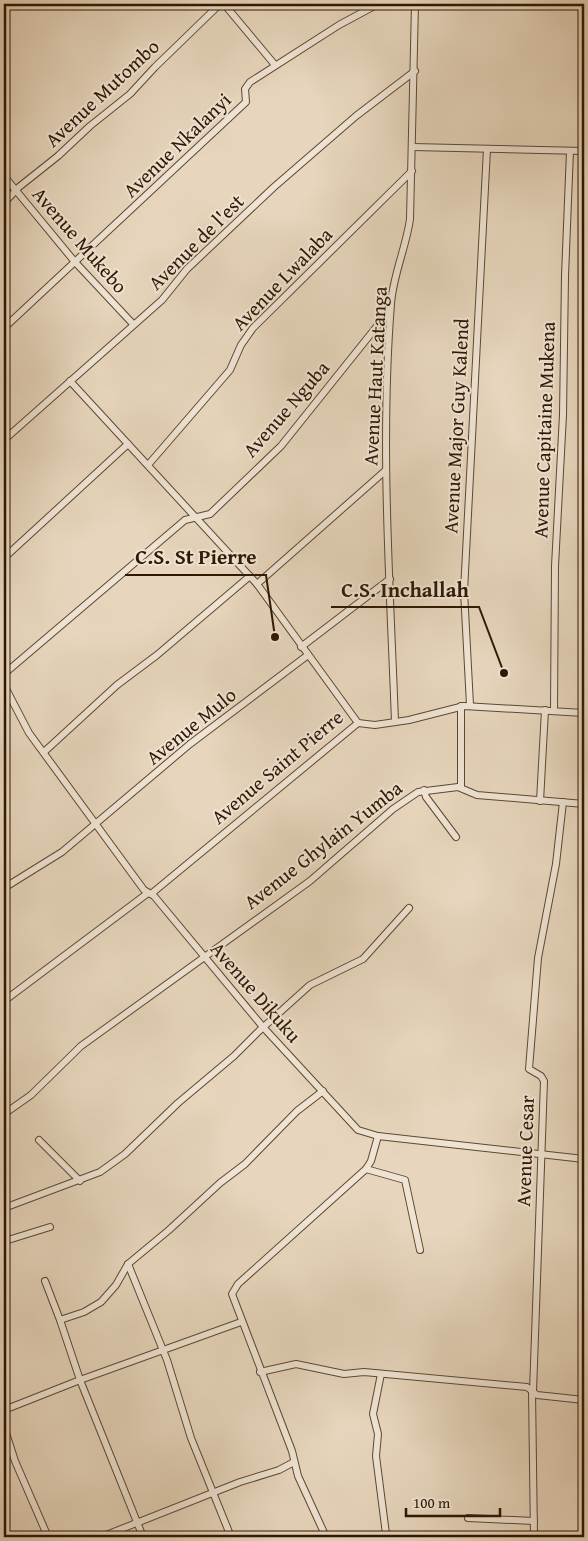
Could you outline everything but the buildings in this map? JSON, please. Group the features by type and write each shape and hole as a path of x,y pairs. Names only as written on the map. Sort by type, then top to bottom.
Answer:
{"street":[{"name":"Avenue Mutombo","path":"4,203 15,190 130,94 220,4"},
{"path":"224,4 274,64"},
{"name":"Avenue Nkalanyi","path":"4,328 244,104 248,85 274,64 378,4"},
{"name":"Avenue Haut Katanga","path":"395,722 385,471 390,310 409,228 413,147 415,4"},
{"name":"Avenue de l'est","path":"4,440 132,324 162,300 187,269 274,187 356,116 415,71"},
{"path":"413,147 584,151"},
{"name":"Avenue Major Guy Kalend","path":"470,705 464,591 488,149"},
{"name":"Avenue Capitaine Mukena","path":"554,710 554,566 563,415 565,276 570,151"},
{"name":"Avenue Lwalaba","path":"148,465 230,370 241,346 253,328 412,171"},
{"name":"Avenue Mukebo","path":"4,176 75,262 132,324"},
{"name":"Avenue Nguba","path":"4,674 185,520 210,514 281,446 390,310"},
{"name":"Avenue Saint Pierre","path":"4,1001 150,893 358,723 257,584 70,381"},
{"path":"4,558 128,444"},
{"path":"257,584 385,471"},
{"path":"44,752 118,685 157,655 250,576"},
{"path":"301,647 390,579"},
{"name":"Avenue Mulo","path":"4,888 62,852 190,744 308,655"},
{"name":"Avenue Dikuku","path":"4,685 29,733 150,893 263,1027 358,1130 378,1136 584,1159"},
{"path":"4,708 10,697"},
{"path":"358,723 375,725 395,722 470,705 554,710 584,714"},
{"path":"461,706 462,787"},
{"path":"540,800 545,710"},
{"path":"456,836 428,800 424,790 462,787 477,795 584,804"},
{"name":"Avenue Ghylain Yumba","path":"4,1114 31,1095 82,1046 319,874 393,809 411,796 424,790"},
{"name":"Avenue Cesar","path":"534,1537 533,1392 544,1081 541,1076 531,1072 529,1069 538,958 556,864 563,802"},
{"path":"4,1208 80,1181 100,1172 125,1154 178,1102 240,1051 263,1027 310,985 325,976 358,962 409,908"},
{"path":"60,1320 96,1306 116,1286 128,1264 169,1230 220,1183 245,1164 297,1111 323,1091"},
{"path":"326,1537 298,1476 232,1296 238,1284 366,1169 371,1161 378,1136"},
{"path":"39,1140 80,1181"},
{"path":"366,1169 405,1180 420,1250"},
{"path":"4,1230 8,1240 50,1227"},
{"path":"128,1264 163,1349 189,1433 212,1494 231,1537"},
{"path":"45,1281 80,1380 143,1537"},
{"path":"4,1410 163,1349 241,1322"},
{"path":"260,1372 296,1364 344,1374 381,1374 527,1387 537,1395 584,1400"},
{"path":"381,1374 373,1414 378,1434 376,1456 386,1534"},
{"path":"4,1427 15,1461 48,1537"},
{"path":"101,1537 245,1480 279,1470 294,1462"},
{"path":"468,1518 534,1521"}],"place":[{"name":"C.S. St Pierre","path":"275,637"},
{"name":"C.S. Inchallah","path":"504,673"}]}
